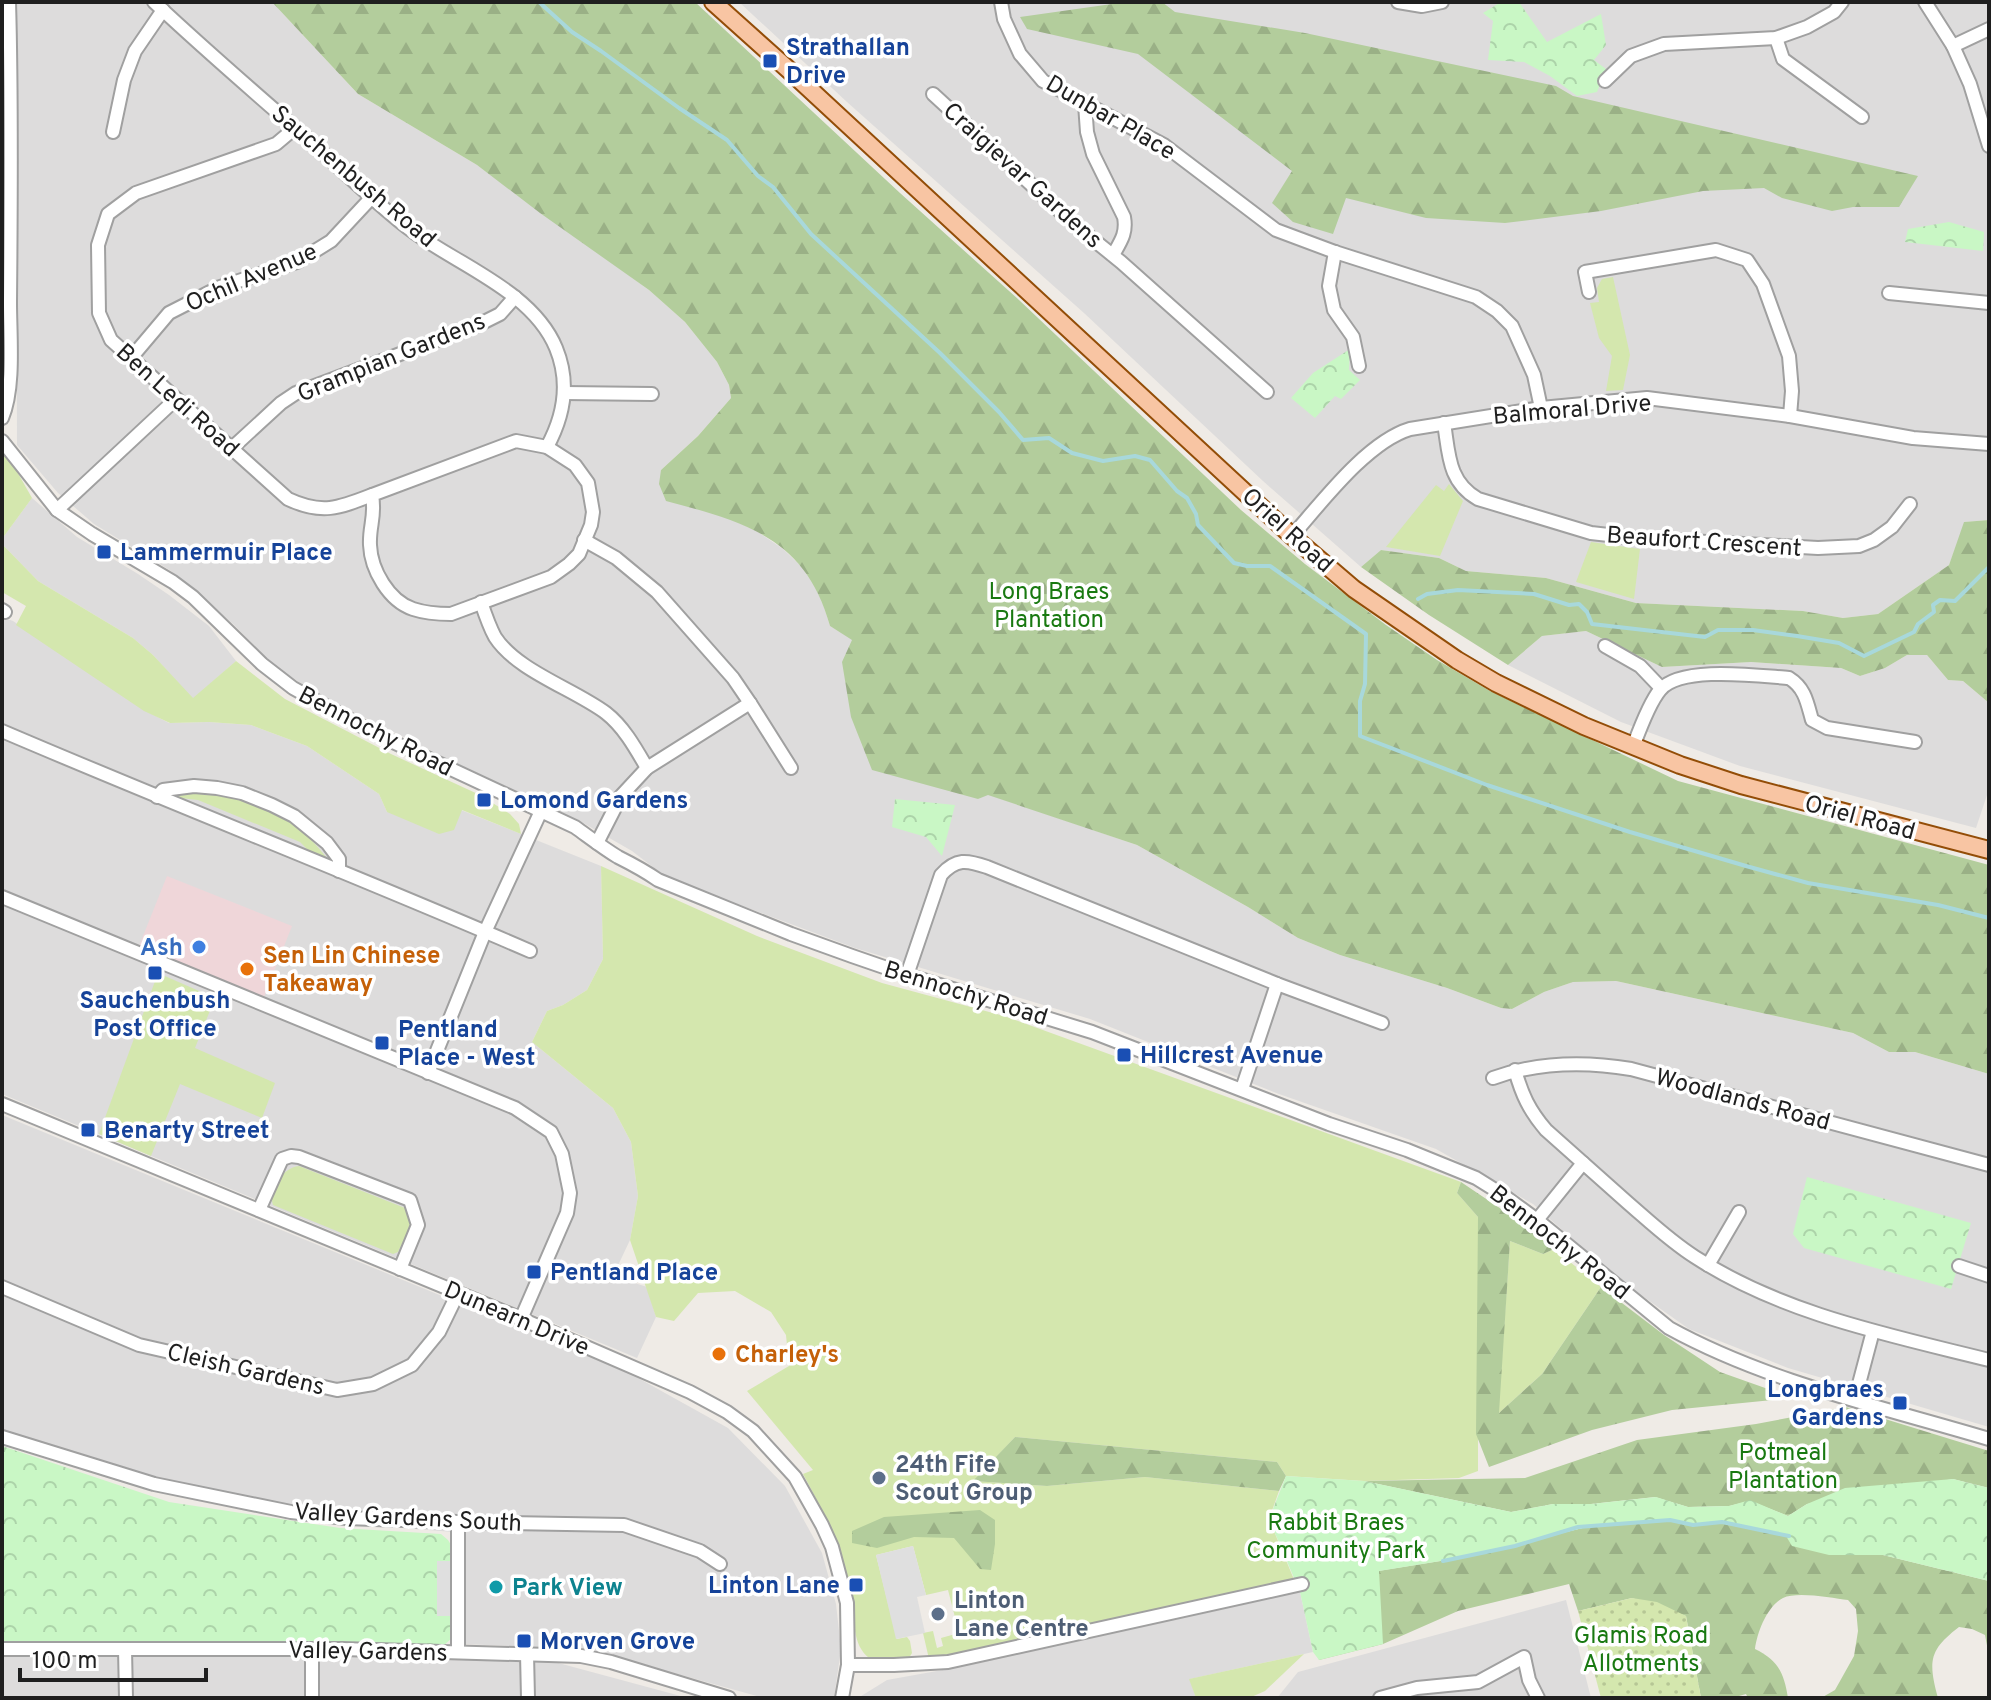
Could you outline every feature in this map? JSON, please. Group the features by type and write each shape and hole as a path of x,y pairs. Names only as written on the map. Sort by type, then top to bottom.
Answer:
{"main road":[{"name":"Oriel Road","path":"718,3 1292,536 1354,589 1457,660 1519,695 1680,765 1741,785 1989,850"}],"street":[{"path":"2,418 9,396 9,2"},
{"name":"Dunbar Place","path":"1001,2 1004,19 1020,54 1043,81 1164,145 1276,230 1476,297 1497,311 1512,326 1534,375 1541,408"},
{"path":"1398,2 1422,6 1442,2"},
{"path":"1605,81 1631,56 1664,44 1776,38 1807,27 1834,12 1842,2"},
{"path":"1925,2 1953,46 1970,84 1989,146"},
{"path":"113,132 124,80 135,51 159,6"},
{"name":"Sauchenbush Road","path":"159,6 409,228 515,297 537,318 556,348 564,393 562,414 547,447"},
{"path":"1953,46 1989,29"},
{"path":"1776,38 1783,59 1862,117"},
{"name":"Craigievar Gardens","path":"933,94 1074,224 1267,392"},
{"name":"Craigievar Gardens","path":"1085,104 1087,132 1093,154 1124,217 1124,236 1113,255"},
{"name":"Ben Ledi Road","path":"295,128 276,144 136,193 108,214 98,245 99,313 111,340 288,499 302,506 321,509 340,508 372,495"},
{"name":"Ochil Avenue","path":"131,358 169,313 220,287 297,262 331,241 372,197"},
{"path":"1589,292 1585,272 1716,250 1747,260 1763,284 1789,356 1792,391 1790,416"},
{"path":"1335,252 1329,286 1334,310 1353,337 1359,366"},
{"path":"1889,293 1989,303"},
{"name":"Grampian Gardens","path":"231,449 255,425 296,393 480,324 500,314 515,297"},
{"path":"564,393 652,394"},
{"name":"Balmoral Drive","path":"1292,536 1361,459 1398,432 1541,408 1647,398 1790,416 1913,438 1989,444"},
{"path":"57,510 176,399"},
{"name":"Beaufort Crescent","path":"1444,423 1451,468 1467,493 1591,533 1818,548 1859,546 1892,527 1910,504"},
{"name":"Bennochy Road","path":"2,441 57,510 193,597 262,664 293,688 376,734 575,827 658,880 803,939 907,975 1092,1032 1476,1178 1537,1220 1669,1328 1731,1359 1989,1439"},
{"path":"516,441 547,447 575,465 588,483 593,512 579,554 551,577 451,614 434,614 412,609 390,593 375,568 370,546 375,508 372,495 516,441"},
{"path":"584,540 616,558 657,592 733,678 791,768"},
{"path":"481,602 496,638 508,652 608,714 647,768"},
{"path":"1605,646 1640,666 1661,688"},
{"path":"1633,747 1661,688 1695,675 1722,674 1789,678 1798,683 1804,692 1812,720 1827,728 1915,742"},
{"path":"597,843 621,796 647,768 750,703"},
{"path":"2,731 530,951"},
{"path":"157,797 163,790 194,786 242,793 272,805 294,816 327,843 339,859 339,871"},
{"path":"428,1073 485,932 541,811"},
{"path":"907,975 941,875 949,866 962,861 987,867 1382,1023"},
{"path":"2,897 515,1108 551,1132 562,1154 570,1193 567,1213 521,1319"},
{"path":"1242,1089 1277,984"},
{"name":"Woodlands Road","path":"1493,1078 1515,1070 1546,1065 1605,1065 1631,1069 1989,1165"},
{"path":"1515,1070 1523,1099 1546,1130 1661,1233 1708,1265 1780,1301 1873,1331 1989,1360"},
{"name":"Dunearn Drive","path":"2,1104 521,1319 690,1392 727,1412 753,1431 795,1477 832,1547 847,1603 848,1665 842,1698"},
{"path":"259,1210 282,1159 291,1156 410,1200 418,1225 400,1269"},
{"path":"1537,1220 1583,1163"},
{"path":"1708,1265 1739,1212"},
{"path":"1959,1266 1989,1276"},
{"name":"Cleish Gardens","path":"2,1287 139,1345 337,1390 373,1384 412,1365 439,1332 458,1293"},
{"path":"1855,1399 1873,1331"},
{"name":"Valley Gardens South","path":"2,1437 154,1484 291,1512 346,1518 624,1525 700,1551 720,1564"},
{"path":"458,1522 458,1652"},
{"path":"848,1665 948,1662 1302,1584"},
{"name":"Valley Gardens","path":"2,1649 312,1649 581,1656 611,1662 685,1692 729,1698"},
{"path":"125,1649 126,1698"},
{"path":"312,1649 312,1698"},
{"path":"527,1654 528,1698"},
{"path":"1380,1698 1417,1688 1444,1692 1478,1682 1524,1657 1529,1680 1538,1698"}],"shaded area":[{"path":"16,2 272,2 358,94 477,165 649,290 685,322 717,362 729,385 731,398 698,436 661,470 726,517 755,530 783,549 802,567 814,583 830,626 853,640 978,799 987,794 1137,845 1298,938 1501,1008 1512,1009 1544,992 1573,982 1616,981 1853,1033 1889,1052 1915,1052 1989,1074 1989,1427 1788,1368 1689,1329 1614,1276 1533,1204 1436,1149 1279,1094 1090,1019 855,948 667,878 632,851 578,820 317,694 272,664 233,624 171,571 94,524 58,493 17,445"},
{"path":"739,2 1989,2 1989,520 1965,522 1949,565 1878,614 1843,618 1803,611 1636,603 1546,578 1466,571 1439,558 1381,550 1361,567"},
{"path":"32,498 77,537 138,574 209,626 236,661 193,699 133,638 38,581 2,544 2,539"},
{"path":"2,617 13,621 144,710 169,723 251,725 307,746 379,794 387,812 461,810 601,866 603,959 587,990 547,1011 532,1042 613,1108 631,1142 638,1196 630,1240 613,1276 647,1287 656,1317 637,1358 2,1094"},
{"path":"1586,631 1662,667 1751,662 1841,668 1860,676 1885,668 1907,655 1927,655 1948,680 1963,681 1989,703 1989,789 1976,828 1740,766 1621,722 1508,665 1542,636"},
{"path":"167,876 292,926 264,997 139,946"},
{"path":"2,1115 629,1373 728,1428 785,1486 822,1553 836,1604 841,1649 834,1698 764,1698 587,1649 463,1644 466,1533 352,1524 243,1509 115,1480 2,1442"},
{"path":"913,1546 926,1595 917,1597 925,1633 896,1639 876,1555"},
{"path":"437,1561 453,1561 452,1616 437,1616"},
{"path":"1300,1592 1313,1652 1190,1679 1196,1698 858,1698 887,1680"},
{"path":"1566,1600 1591,1698 1277,1698 1298,1672"},
{"path":"2,1655 456,1655 551,1661 688,1698 2,1698"}],"green space":[{"name":"Long Braes Plantation","path":"272,2 695,2 1019,300 1241,510 1305,564 1437,660 1490,691 1678,781 1989,865 1989,1074 1915,1052 1889,1052 1853,1033 1616,981 1573,982 1544,992 1512,1009 1501,1008 1298,938 1137,845 988,795 978,799 872,770 851,717 842,662 852,640 830,626 819,596 805,572 769,538 722,517 666,501 659,484 661,470 698,436 731,398 729,385 717,362 685,322 649,290 477,165 358,94"},
{"path":"1126,2 1162,2 1175,12 1305,33 1556,86 1573,96 1918,176 1899,207 1853,207 1832,211 1782,198 1764,188 1703,191 1601,211 1505,223 1426,218 1346,198 1333,234 1293,222 1272,203 1292,171 1138,54 1027,29 1020,17"},
{"path":"1501,2 1519,2 1547,42 1601,14 1606,45 1594,60 1606,69 1597,92 1577,96 1524,62 1488,60 1493,21 1483,13"},
{"path":"1949,222 1984,232 1983,251 1905,242 1908,229"},
{"path":"1613,277 1630,355 1623,390 1606,391 1612,356 1599,338 1590,303 1599,302 1597,288 1602,279"},
{"path":"1350,349 1349,370 1360,380 1341,399 1335,396 1315,418 1291,398 1313,373"},
{"path":"2,452 32,498 2,539"},
{"path":"1449,484 1463,501 1440,556 1386,547 1436,485 1444,491"},
{"path":"1989,520 1989,703 1963,681 1948,680 1927,655 1907,655 1885,668 1860,676 1841,668 1751,662 1662,667 1586,631 1542,636 1508,665 1361,567 1381,550 1439,558 1466,571 1546,578 1636,603 1803,611 1843,618 1878,614 1949,565 1964,522"},
{"path":"1591,542 1640,549 1634,599 1576,582"},
{"path":"2,544 38,581 133,638 193,698 236,661 285,699 391,754 480,795 510,814 519,824 521,834 462,810 454,830 439,834 387,812 379,794 307,746 251,725 170,723 144,711 16,625 26,606 2,592"},
{"path":"186,790 228,796 269,809 298,827 328,859 309,851 300,842 198,800 171,793"},
{"path":"895,799 955,805 942,856 926,837 892,827"},
{"path":"601,866 757,936 882,983 1004,1016 1461,1182 1457,1193 1478,1217 1478,1471 1459,1478 1364,1481 1286,1476 1277,1462 1015,1437 974,1481 1047,1486 1145,1477 1279,1491 1269,1519 1295,1582 946,1660 929,1659 923,1633 933,1631 937,1648 943,1646 941,1638 959,1633 948,1590 926,1595 913,1546 876,1555 897,1639 907,1637 912,1653 909,1658 869,1658 855,1632 849,1584 840,1551 803,1474 813,1470 747,1391 789,1366 786,1335 771,1312 735,1291 698,1293 674,1321 656,1317 630,1240 638,1196 631,1142 613,1108 532,1042 547,1011 587,990 603,959"},
{"path":"158,973 215,998 195,1048 275,1083 262,1118 180,1084 151,1156 99,1134"},
{"path":"299,1166 405,1208 410,1225 398,1252 393,1254 273,1205 273,1192 278,1180 287,1171"},
{"path":"1807,1177 1971,1223 1951,1289 1804,1248 1793,1234"},
{"name":"Potmeal Plantation","path":"1461,1182 1554,1249 1543,1254 1510,1241 1499,1413 1542,1374 1601,1287 1664,1335 1720,1372 1793,1398 1672,1410 1592,1430 1489,1467 1476,1434 1478,1217 1457,1193"},
{"path":"1510,1241 1543,1254 1554,1249 1601,1287 1542,1374 1498,1414"},
{"name":"Potmeal Plantation","path":"1846,1407 1989,1451 1989,1488 1953,1479 1807,1504 1788,1516 1750,1501 1729,1506 1688,1507 1655,1497 1591,1504 1553,1504 1511,1512 1364,1481 1525,1478 1637,1440 1756,1424"},
{"path":"1015,1437 1277,1462 1286,1476 1279,1491 1145,1477 1047,1486 973,1481"},
{"path":"2,1446 169,1502 340,1528 441,1534 453,1548 452,1638 442,1647 319,1641 2,1641"},
{"name":"Rabbit Braes Community Park","path":"1286,1476 1364,1481 1511,1512 1553,1504 1591,1504 1656,1497 1688,1507 1729,1506 1750,1500 1788,1516 1845,1488 1953,1479 1989,1488 1989,1581 1883,1555 1829,1555 1792,1546 1786,1536 1720,1523 1692,1525 1665,1519 1595,1525 1459,1558 1379,1571 1383,1644 1319,1660 1313,1652 1300,1592 1269,1519"},
{"path":"980,1510 995,1520 991,1570 980,1569 954,1538 914,1537 877,1548 852,1543 852,1531 884,1517"},
{"path":"1665,1519 1692,1525 1720,1523 1787,1536 1829,1554 1883,1555 1989,1581 1989,1656 1985,1635 1959,1627 1942,1643 1934,1657 1932,1665 1938,1698 1821,1698 1835,1690 1854,1656 1858,1631 1856,1609 1848,1600 1789,1596 1777,1602 1768,1613 1755,1649 1779,1668 1788,1698 1748,1698 1746,1694 1732,1698 1701,1698 1686,1616 1632,1598 1578,1611 1569,1584 1458,1611 1383,1644 1319,1660 1306,1594 1378,1571 1459,1558 1595,1525"},
{"name":"Glamis Road Allotments","path":"1632,1598 1657,1602 1686,1616 1701,1698 1601,1698 1578,1611"},
{"path":"1304,1654 1265,1691 1249,1698 1196,1698 1189,1679"}],"waterway":[{"path":"539,2 572,32 727,140 758,176 773,187 811,234 940,353 1023,440 1049,438 1072,453 1103,461 1135,456 1150,460 1187,498 1198,525 1234,563 1270,566 1366,634 1360,736 1487,785 1746,866 1808,883 1938,905 1989,918"},
{"path":"1418,599 1427,594 1458,590 1534,594 1569,605 1579,604 1592,624 1705,637 1718,630 1753,630 1839,643 1864,656 1914,632 1918,624 1934,612 1933,605 1940,600 1955,601 1989,567"},
{"path":"1443,1561 1515,1546 1578,1527 1670,1520 1693,1525 1722,1522 1789,1536"}],"place":[{"name":"Strathallan Drive","path":"770,61"},
{"name":"Lammermuir Place","path":"104,552"},
{"name":"Lomond Gardens","path":"484,800"},
{"name":"Ash","path":"199,947"},
{"name":"Sen Lin Chinese Takeaway","path":"247,969"},
{"name":"Sauchenbush Post Office","path":"155,973"},
{"name":"Pentland Place - West","path":"382,1043"},
{"name":"Hillcrest Avenue","path":"1124,1055"},
{"name":"Benarty Street","path":"88,1130"},
{"name":"Pentland Place","path":"534,1272"},
{"name":"Charley's","path":"719,1354"},
{"name":"Longbraes Gardens","path":"1900,1403"},
{"name":"24th Fife Scout Group","path":"879,1478"},
{"name":"Linton Lane","path":"856,1585"},
{"name":"Park View","path":"496,1587"},
{"name":"Linton Lane Centre","path":"938,1614"},
{"name":"Morven Grove","path":"524,1641"}]}
